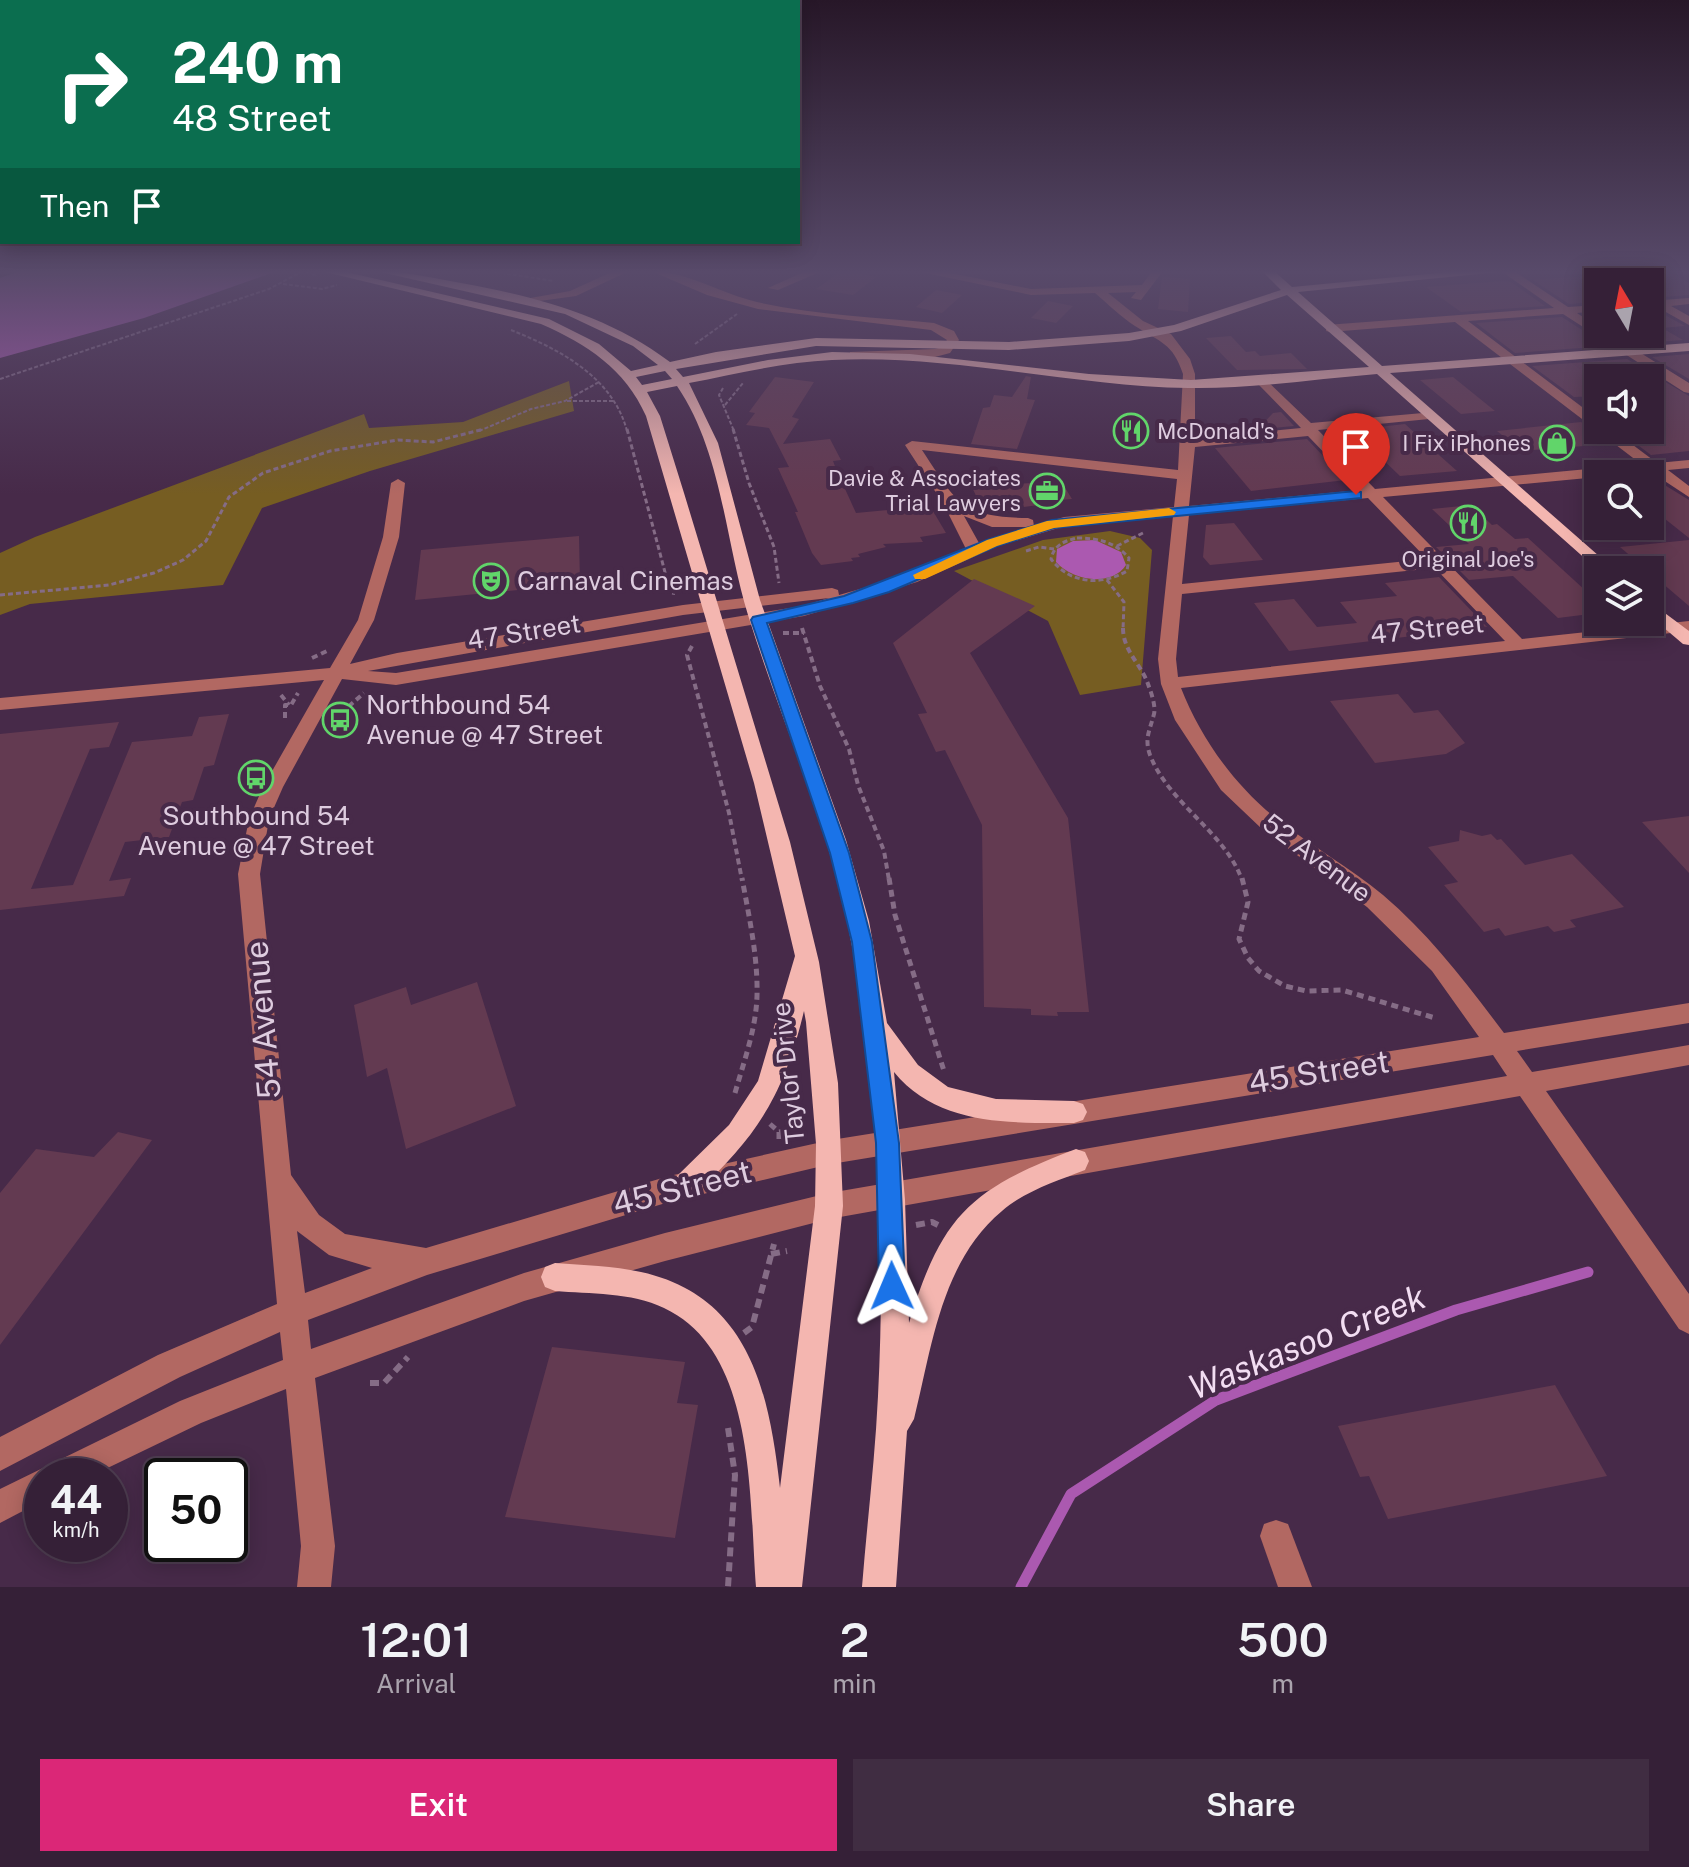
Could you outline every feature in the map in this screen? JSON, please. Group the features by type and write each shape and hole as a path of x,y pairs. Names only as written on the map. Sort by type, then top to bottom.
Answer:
{"main road":[{"name":"Taylor Drive","path":"593,345 635,382 653,416 771,804 817,1009 831,1152 829,1206 785,1587"},
{"path":"638,345 683,381 705,424 752,601 848,884 866,964 887,1143 894,1369 879,1587"},
{"path":"635,382 668,366 783,345"},
{"path":"1349,345 1591,556"},
{"path":"635,382 683,381 792,360 854,355 910,358 1143,383 1191,384 1689,347"},
{"path":"1664,616 1682,627 1689,640"},
{"path":"686,1185 723,1154 764,1098 785,1044 806,953"},
{"path":"874,1023 923,1086 948,1099 971,1107 1074,1112"},
{"path":"888,1461 935,1283 955,1241 972,1219 995,1199 1076,1161"},
{"path":"555,1277 652,1288 686,1304 707,1320 728,1345 742,1377 752,1414 773,1587"}],"street":[{"path":"854,355 929,354 941,352 952,345"},
{"name":"52 Avenue","path":"1172,345 1184,359 1191,384 1167,659 1170,684 1192,735 1228,785 1269,824 1353,883 1394,917 1440,965 1498,1043 1689,1319"},
{"path":"1492,345 1584,415"},
{"path":"1622,348 1689,389"},
{"path":"1263,381 1518,645"},
{"path":"1188,443 1303,433 1310,428 1429,415"},
{"path":"1623,444 1645,460"},
{"path":"975,550 951,505 912,445 1184,475"},
{"path":"1664,466 1689,464"},
{"path":"951,505 974,517 1004,524 1052,524 1584,474"},
{"path":"1664,474 1689,493"},
{"name":"54 Avenue","path":"314,1587 318,1546 277,1173 249,874 253,842 273,787 366,620 391,537 398,483"},
{"path":"884,588 931,571 975,550 1052,524"},
{"path":"1173,590 1439,563"},
{"name":"47 Street","path":"0,704 337,673 397,658 712,606 884,588"},
{"name":"47 Street","path":"337,673 396,679 759,620 848,600 884,588"},
{"name":"47 Street","path":"1170,684 1682,627"},
{"name":"45 Street","path":"0,1455 45,1428 169,1366 292,1312 427,1261 686,1185 831,1152 1689,1013"},
{"name":"45 Street","path":"94,1458 191,1412 300,1368 555,1277 776,1219 829,1206 1076,1161 1689,1055"},
{"path":"277,1173 297,1214 312,1231 336,1245 361,1253 427,1261"},
{"path":"0,1507 24,1493"},
{"path":"1276,1536 1295,1587"}],"path":[{"path":"0,379 100,345"},
{"path":"543,345 563,354 599,382 614,401 625,423 666,576 674,590 671,596 675,598"},
{"path":"688,362 679,355 693,345"},
{"path":"704,377 711,388 723,388 719,395 772,546 781,580 777,586"},
{"path":"725,405 748,379"},
{"path":"565,401 599,382"},
{"path":"0,595 38,589 109,585 169,567 206,541 222,506 237,489 290,462 383,442 455,438 480,432 531,409 565,401 614,401"},
{"path":"1117,546 1143,533"},
{"path":"1077,538 1103,540 1117,546 1129,558 1130,565 1120,576 1107,580 1085,580 1063,573 1051,559 1051,552 1056,546 1077,538"},
{"path":"1107,580 1125,605 1123,641 1147,681 1155,711 1146,722 1145,732 1153,760 1168,785 1229,855 1245,885 1248,908 1239,939 1248,958 1272,981 1296,990 1342,990 1435,1018"},
{"path":"790,622 801,625 820,686 849,749 858,785 884,851 895,915 944,1063 941,1078"},
{"path":"782,632 804,633"},
{"path":"692,645 687,655 729,813 757,966 753,1027 733,1103"},
{"path":"309,658 330,650"},
{"path":"341,713 350,702 372,691"},
{"path":"285,718 285,705 291,705"},
{"path":"773,1126 779,1132 778,1164"},
{"path":"779,1132 792,1131"},
{"path":"926,1213 927,1223"},
{"path":"752,1327 771,1254 776,1219"},
{"path":"916,1225 938,1225"},
{"path":"771,1254 787,1251"},
{"path":"370,1383 384,1383 404,1360 417,1351"},
{"path":"727,1421 735,1475 728,1587"}],"shaded area":[{"path":"0,345 47,345 0,358"},
{"path":"569,381 574,411 370,471 262,508 223,585 30,604 0,615 0,553 35,537 364,414 369,428 463,422"},
{"path":"1110,531 1140,538 1152,550 1141,685 1080,695 1048,621 954,571 1043,540"},
{"path":"1095,540 1121,552 1126,565 1111,577 1081,577 1056,562 1057,549 1073,541"}],"building":[{"path":"1213,345 1239,345 1246,352 1255,351 1260,356 1291,353 1307,369 1237,370"},
{"path":"1505,345 1584,345 1584,348 1515,353"},
{"path":"1689,354 1689,379 1664,364 1652,357"},
{"path":"1627,359 1635,364 1584,364 1584,397 1574,397 1532,366"},
{"path":"1026,376 1031,377 1027,399 1035,400 1017,449 971,444 983,408 990,407 994,395 1012,397"},
{"path":"775,377 814,382 792,417 799,419 783,444 830,439 841,460 833,461 856,513 930,506 946,533 920,537 923,542 883,544 886,547 858,554 860,557 851,558 853,561 821,565 812,553 778,468 789,467 769,428 746,425 755,413 749,412"},
{"path":"1453,377 1495,411 1461,414 1420,380"},
{"path":"1664,381 1689,396 1689,451 1651,455 1636,444 1664,444"},
{"path":"1281,412 1294,426 1263,429 1261,426 1273,413"},
{"name":"McDonald's","path":"1118,417 1148,420 1145,445 1114,441"},
{"path":"1581,422 1584,424 1584,444 1609,444 1522,451 1497,431"},
{"path":"1405,424 1457,471 1400,476 1352,430"},
{"path":"1307,439 1346,480 1251,491 1215,448"},
{"path":"1061,481 1072,499 1037,502 1039,505 1016,508 1011,505 981,507 972,487"},
{"path":"1664,485 1689,500 1689,538 1664,518"},
{"path":"1471,505 1492,525 1497,524 1515,539 1528,538 1584,589 1584,615 1558,618 1513,576 1469,580 1436,547 1469,544 1432,509"},
{"path":"1234,523 1263,560 1210,565 1203,557 1206,525"},
{"path":"579,536 580,584 415,600 421,550"},
{"path":"1689,540 1689,606 1664,585 1664,556 1631,556 1620,547"},
{"path":"1439,577 1487,627 1289,651 1254,603 1294,599 1317,627 1357,623 1340,602 1397,596 1385,583"},
{"path":"974,579 1035,606 970,653 1068,818 1089,1012 1031,1015 1031,1009 984,1007 982,825 945,750 936,752 918,714 927,713 893,643"},
{"path":"1398,694 1414,713 1438,710 1465,743 1446,754 1375,763 1330,701"},
{"path":"229,714 214,765 204,767 193,800 182,802 169,837 125,842 109,881 131,878 124,896 0,910 0,734 119,722 109,747 90,749 31,889 73,885 132,742 192,736 199,717"},
{"path":"1689,816 1689,873 1642,822"},
{"path":"1460,830 1482,836 1491,834 1497,840 1501,839 1525,865 1572,854 1624,907 1570,920 1576,927 1554,932 1548,926 1505,936 1499,928 1484,932 1444,885 1458,882 1428,847 1459,841"},
{"path":"477,982 516,1106 406,1149 387,1068 367,1077 354,1005 406,987 411,1005"},
{"path":"118,1132 152,1140 0,1345 0,1193 36,1149 94,1157"},
{"path":"552,1347 685,1362 677,1403 698,1405 675,1538 505,1517"},
{"path":"1555,1385 1607,1476 1388,1519 1369,1476 1360,1477 1338,1426"}],"waterway":[{"name":"Waskasoo Creek","path":"1021,1587 1071,1494 1216,1400 1456,1310 1588,1272"}],"slow traffic":[{"path":"920,575 992,543 1052,524 1169,512"}],"place":[{"name":"McDonald's","path":"1131,431"},
{"name":"I Fix iPhones","path":"1557,443"},
{"name":"Davie & Associates Trial Lawyers","path":"1047,491"},
{"name":"Original Joe's","path":"1468,523"},
{"name":"Carnaval Cinemas","path":"491,581"},
{"name":"Northbound 54 Avenue @ 47 Street","path":"340,720"},
{"name":"Southbound 54 Avenue @ 47 Street","path":"256,778"}],"route":[{"path":"892,1286 887,1143 862,942 839,853 759,620 848,600 911,579 992,543 1052,524 1356,495"}]}
